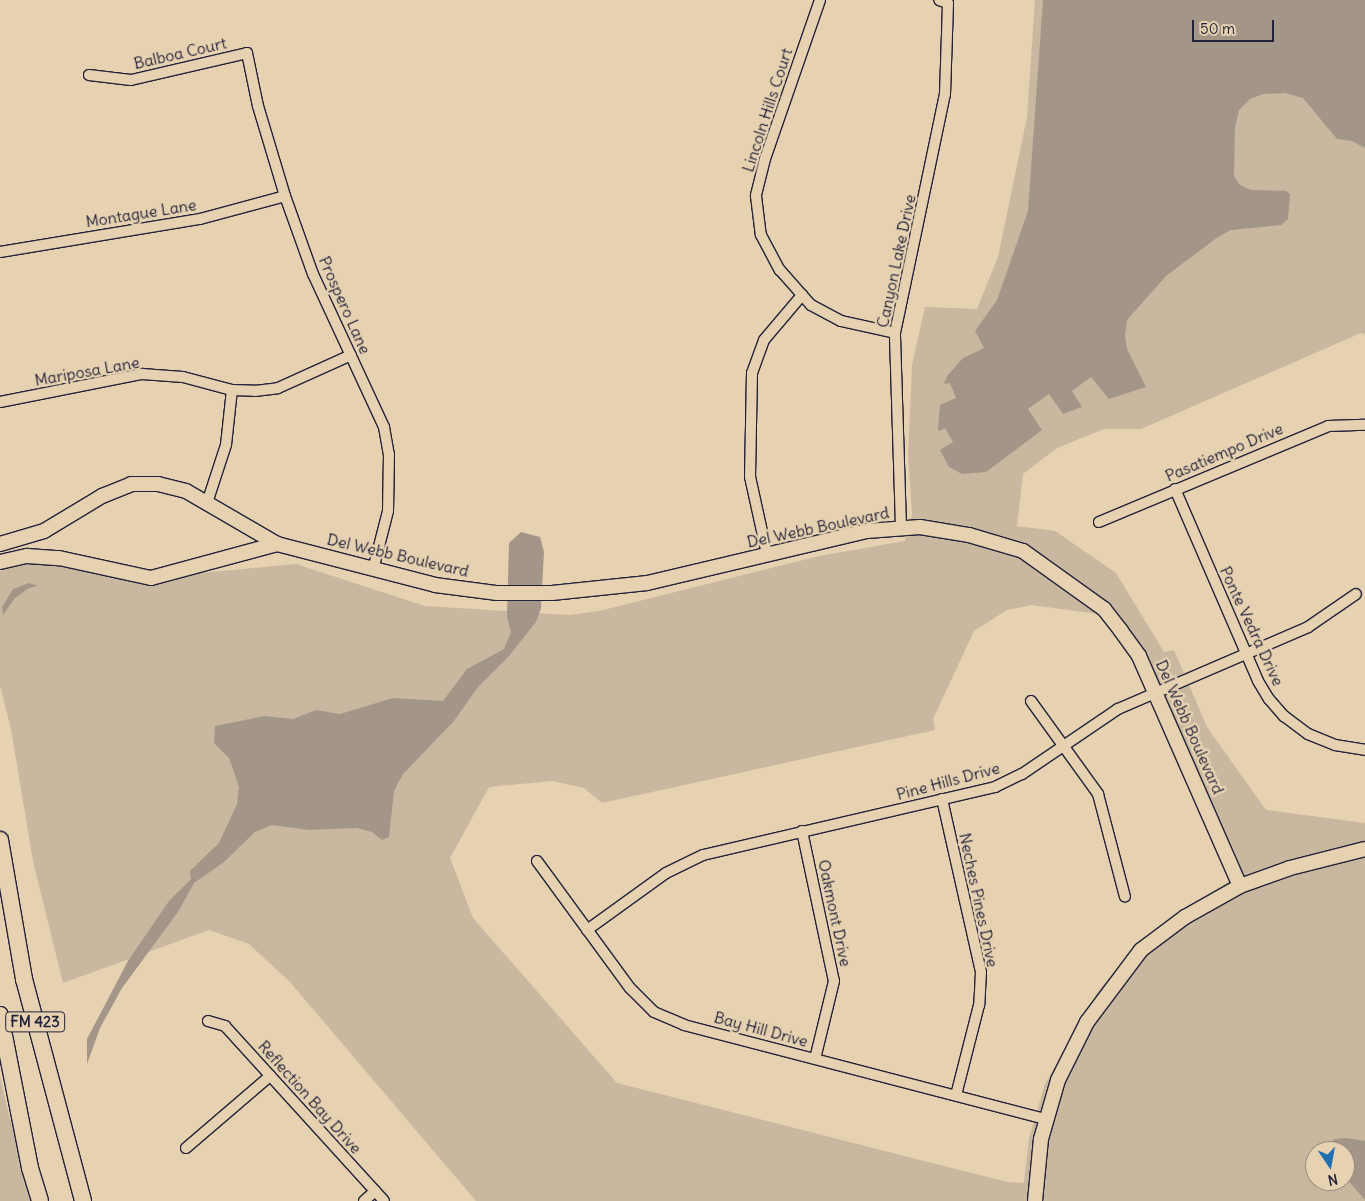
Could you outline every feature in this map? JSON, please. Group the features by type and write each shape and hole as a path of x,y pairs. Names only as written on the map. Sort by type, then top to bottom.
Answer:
{"main road":[{"name":"FM 423","path":"0,840 24,978 83,1201"},
{"name":"FM 423","path":"0,1014 40,1201"}],"street":[{"name":"Lincoln Hills Court","path":"820,0 764,159 756,196 761,235 780,270 811,305 842,321 895,333"},
{"name":"Canyon Lake Drive","path":"901,527 895,333 939,132 945,94 944,1"},
{"name":"Balboa Court","path":"89,74 131,80 248,53"},
{"name":"Prospero Lane","path":"248,53 258,106 285,196 313,274 384,427 389,454 388,511 372,570"},
{"name":"Montague Lane","path":"0,252 200,219 285,196"},
{"path":"767,554 750,478 752,373 764,340 802,295"},
{"name":"Mariposa Lane","path":"0,402 142,374 184,377 232,390 255,391 278,388 351,355"},
{"path":"207,503 226,445 232,390"},
{"name":"Pasatiempo Drive","path":"1099,522 1328,426 1365,425"},
{"name":"Del Webb Boulevard","path":"0,544 44,531 102,496 131,484 158,484 186,491 277,544 435,585 497,593 552,594 647,583 867,531 920,527 969,535 1023,551 1104,609 1139,656 1240,886"},
{"name":"Ponte Vedra Drive","path":"1175,490 1246,654 1265,693 1290,721 1321,740 1365,750"},
{"path":"0,562 27,556 59,558 151,578 277,544"},
{"name":"Pine Hills Drive","path":"587,930 666,874 703,855 995,788 1022,774 1062,745 1118,709 1308,627 1356,594"},
{"path":"1031,702 1098,794 1125,897"},
{"name":"Neches Pines Drive","path":"942,799 981,972 979,1005 956,1095"},
{"name":"Oakmont Drive","path":"802,831 834,981 815,1059"},
{"path":"1035,1201 1046,1119 1058,1080 1084,1027 1141,950 1185,917 1240,886 1290,868 1365,849"},
{"name":"Bay Hill Drive","path":"537,861 630,988 654,1012 684,1025 1046,1119"},
{"name":"Reflection Bay Drive","path":"208,1021 225,1026 384,1201"},
{"path":"186,1148 270,1076"},
{"path":"364,1201 375,1191"}],"shaded area":[{"path":"1035,0 1365,0 1365,335 1361,333 1141,429 1104,429 1057,448 1023,474 1017,526 1055,531 1116,573 1164,652 1174,650 1207,727 1266,810 1365,823 1365,1201 476,1201 290,982 249,944 209,930 63,983 33,861 11,729 0,686 0,571 22,561 112,574 180,575 296,564 425,606 570,615 599,611 819,556 905,541 912,514 908,455 912,365 925,307 977,309 998,257 1027,117","holes":["1031,605 1099,614 1137,665 1231,880 1184,909 1134,949 1098,991 1045,1084 1029,1138 1024,1183 1007,1182 617,1083 473,918 450,858 489,787 552,781 584,788 602,803 935,730 933,719 974,631 1007,610"]},
{"path":"1043,0 1365,0 1365,148 1352,141 1337,139 1303,98 1285,93 1263,94 1250,99 1239,110 1235,127 1234,176 1240,185 1251,190 1286,191 1290,194 1288,219 1281,225 1231,230 1218,237 1166,276 1127,320 1125,335 1127,349 1146,387 1109,399 1091,377 1072,391 1082,407 1063,414 1049,394 1028,409 1042,430 986,472 962,474 949,467 940,450 953,442 945,428 939,431 940,405 956,398 950,383 944,384 947,376 963,358 984,348 975,331 997,300 1028,211"},
{"path":"521,532 540,537 544,552 541,608 536,622 509,656 478,687 454,721 403,774 394,791 389,837 382,840 372,832 357,828 309,830 272,825 255,832 224,862 194,883 178,912 122,988 100,1028 87,1064 87,1039 128,961 169,901 191,879 190,871 219,843 237,804 239,787 229,758 214,743 215,726 264,716 293,719 316,710 340,714 393,698 443,701 467,669 504,649 511,632 507,617 509,543"},
{"path":"29,583 38,586 29,588 15,598 3,615 2,607 13,589"},
{"path":"0,1076 7,1107 33,1201 0,1201"},
{"path":"1347,1138 1365,1141 1365,1200 1355,1188 1355,1141 1333,1141"}]}
